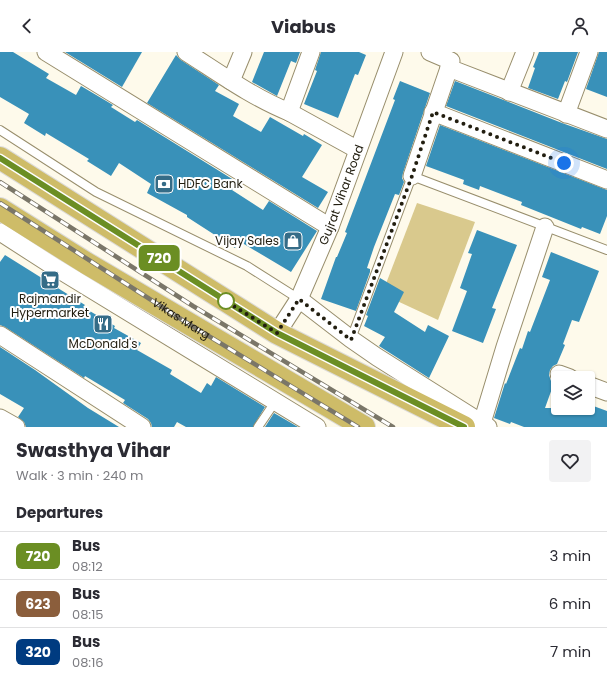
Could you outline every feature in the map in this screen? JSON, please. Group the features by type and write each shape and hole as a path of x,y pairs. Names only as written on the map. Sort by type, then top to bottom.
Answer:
{"main road":[{"path":"0,158 277,333 478,426"},
{"name":"Vikas Marg","path":"0,209 86,263 364,427"}],"street":[{"path":"46,52 330,227"},
{"path":"186,52 231,81 358,150"},
{"path":"231,81 243,52"},
{"path":"288,112 311,52"},
{"name":"Gujrat Vihar Road","path":"277,333 299,299 330,227 394,52"},
{"path":"430,52 452,60 509,92 607,129"},
{"path":"509,92 525,52"},
{"path":"566,114 590,52"},
{"path":"412,176 452,60"},
{"path":"433,112 607,180"},
{"path":"299,299 351,340 478,426 545,227"},
{"path":"0,232 317,427"},
{"path":"0,335 142,427"},
{"path":"595,388 607,392"},
{"path":"0,418 16,427"}],"lane":[{"path":"0,130 96,192 247,266 299,299"},
{"path":"351,340 412,176 607,250"},
{"path":"258,427 275,402"}],"shaded area":[{"path":"417,203 475,222 438,320 382,294"}],"building":[{"path":"0,52 13,52 49,74 46,78 76,95 81,86 113,105 111,107 135,122 137,120 237,182 232,190 263,210 269,201 317,231 291,272 239,241 235,248 187,217 187,215 147,193 151,184 119,163 111,176 87,161 89,159 46,133 45,136 24,123 29,114 0,97"},
{"path":"65,52 142,52 122,87"},
{"path":"264,52 300,52 296,63 291,61 277,96 252,82"},
{"path":"321,52 359,52 366,55 358,75 355,74 338,118 304,104 317,71 315,70"},
{"path":"539,52 578,52 567,82 565,81 558,99 528,88 535,68 533,67"},
{"path":"599,52 607,52 607,97 586,89"},
{"path":"176,55 181,60 219,85 215,91 239,104 233,116 261,132 270,117 322,145 302,177 328,192 318,208 147,103"},
{"path":"400,81 430,93 403,173 402,178 404,182 399,195 395,194 374,247 367,268 370,269 370,272 356,311 321,299 336,257 347,233 345,232 395,100 393,99"},
{"path":"455,81 607,139 607,169 446,106"},
{"path":"440,125 607,190 607,216 600,234 582,227 581,229 521,205 522,202 480,186 479,190 463,184 464,180 426,166"},
{"path":"477,230 517,245 492,308 496,309 483,343 452,331 467,291 460,288 472,254 468,253"},
{"path":"551,252 599,271 579,322 572,320 563,344 565,345 557,364 550,370 549,375 551,381 551,391 545,408 551,408 551,415 595,415 595,407 607,411 607,427 524,427 494,418 505,383 506,384 520,348 522,349 528,331 530,332 550,280 542,277"},
{"path":"5,255 85,305 83,307 115,326 114,328 141,343 137,350 172,370 170,374 201,393 207,383 211,386 216,377 265,407 253,427 186,427 177,422 174,427 152,427 148,419 123,403 125,400 85,376 84,378 0,325 0,262"},
{"path":"380,278 404,292 394,312 425,332 428,325 449,336 429,378 379,346 385,337 364,326 368,316 366,315"},
{"path":"0,347 88,408 119,427 26,427 24,422 18,417 24,408 0,394"},
{"path":"274,413 298,427 265,427"}],"railway":[{"path":"0,182 193,306 393,427"},
{"path":"0,203 184,321 358,427"}],"bus line":[{"name":"720","path":"0,158 277,333 464,427"}],"place":[{"name":"HDFC Bank","path":"164,184"},
{"name":"Vijay Sales","path":"293,241"},
{"name":"Rajmandir Hypermarket","path":"50,280"},
{"name":"McDonald's","path":"103,324"}],"route":[{"path":"226,301 224,300 277,333 299,299 351,340 412,176 433,112 564,163"}]}
